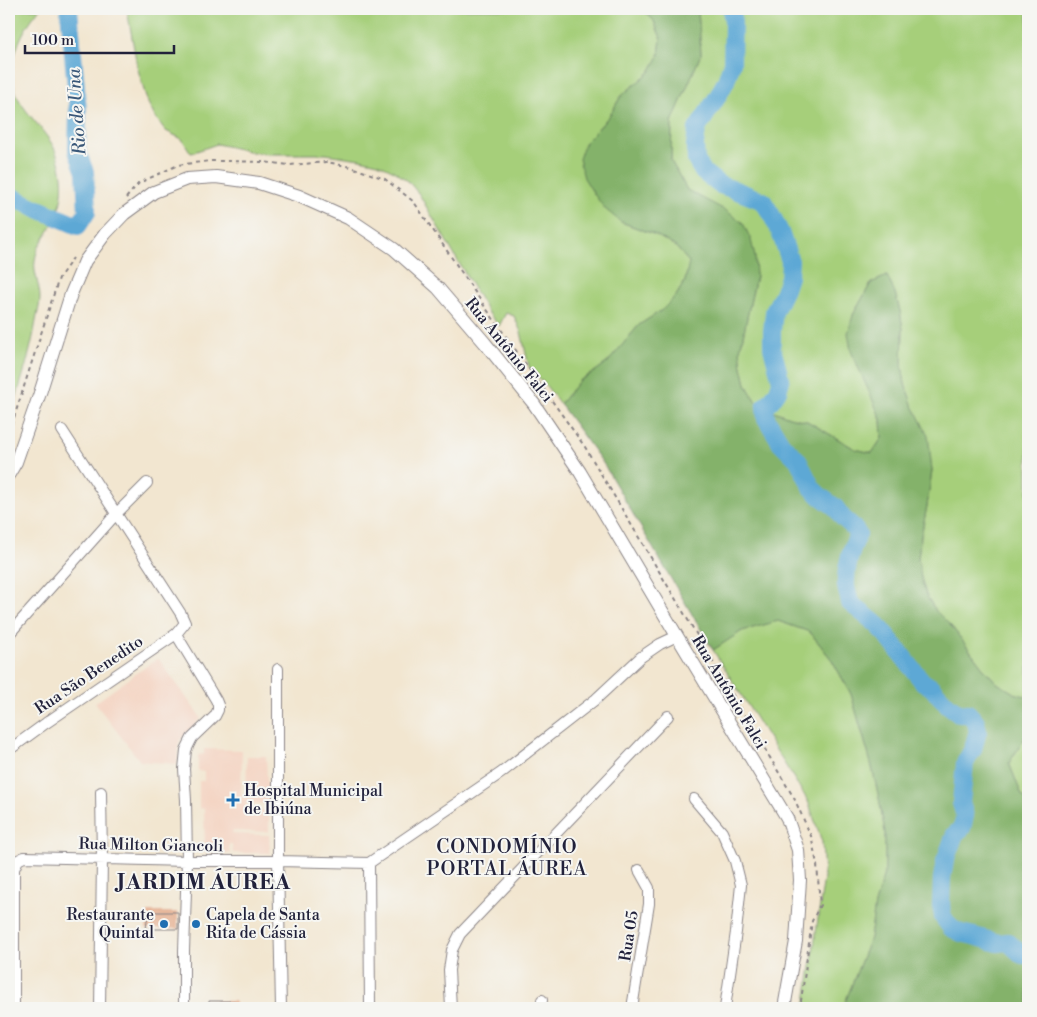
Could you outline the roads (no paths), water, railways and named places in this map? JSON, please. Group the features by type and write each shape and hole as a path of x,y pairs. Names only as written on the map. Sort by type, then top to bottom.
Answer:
{"main road":[{"name":"Rua Antônio Falci","path":"9,474 16,462 71,294 85,262 105,234 124,214 154,192 187,179 216,177 259,183 299,196 348,218 394,249 438,288 534,404 580,472 787,818 798,850 800,880 796,941 784,1008"}],"street":[{"path":"62,430 116,513"},
{"path":"9,634 116,513 147,483"},
{"name":"Rua São Benedito","path":"9,750 46,722 176,634 185,623 116,513"},
{"path":"176,634 218,705 215,716 192,738 186,750 184,769 187,861 184,1008"},
{"path":"370,1008 369,863 501,773 596,698 642,657 660,644 677,636"},
{"path":"278,669 278,861 281,1008"},
{"path":"451,1008 449,970 452,950 460,934 668,716"},
{"path":"100,1008 101,792"},
{"path":"694,799 722,832 735,861 741,885 725,1008"},
{"name":"Rua Milton Giancoli","path":"14,1008 14,869 18,860 24,857 369,863"},
{"name":"Rua 05","path":"632,1008 649,904 649,888 639,870"}],"waterway":[{"name":"Rio de Una","path":"9,195 78,226 87,212 85,172 77,151 78,111 69,9"},
{"path":"731,9 733,22 732,63 726,81 697,129 696,160 703,172 720,185 763,201 780,232 790,261 789,277 774,312 772,331 772,348 781,381 778,391 765,406 766,418 781,443 798,460 812,488 835,507 858,534 846,573 846,586 850,603 879,626 923,682 931,687 948,705 960,714 968,713 976,722 978,731 973,749 965,763 961,803 965,816 962,828 955,834 945,861 942,878 941,905 943,917 951,928 961,933 998,943 1008,942 1022,955 1028,955"}],"place":[{"name":"Hospital Municipal de Ibiúna","path":"233,800"},
{"name":"Restaurante Quintal","path":"164,924"},
{"name":"Capela de Santa Rita de Cássia","path":"196,924"}],"district":[{"name":"CONDOMÍNIO PORTAL ÁUREA","path":"507,858"},
{"name":"JARDIM ÁUREA","path":"204,883"}]}
